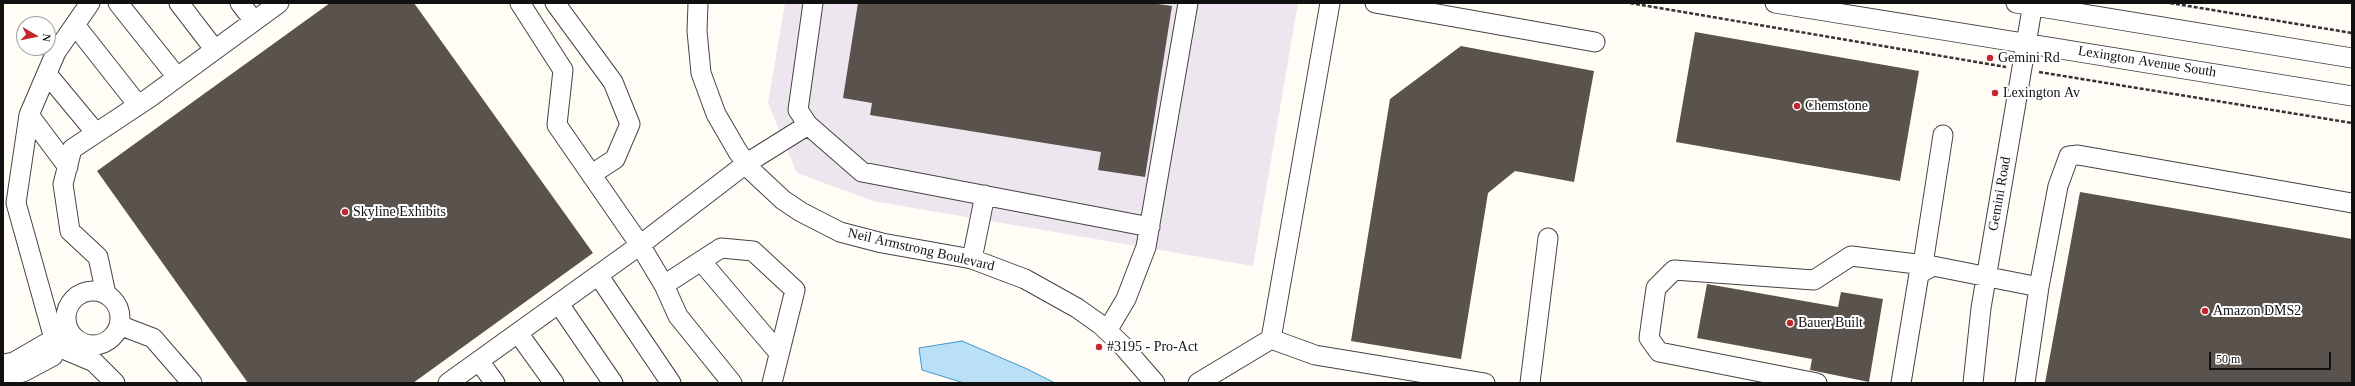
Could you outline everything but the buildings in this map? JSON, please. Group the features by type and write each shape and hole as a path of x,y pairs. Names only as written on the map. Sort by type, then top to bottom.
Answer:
{"street":[{"path":"3,377 23,372 53,356 56,346 16,203 29,115 56,52 90,3"},
{"path":"118,3 177,78"},
{"path":"179,3 214,50"},
{"path":"240,3 254,21"},
{"path":"106,294 88,291 72,300 67,308 65,317 71,335 85,344 98,344 109,339 119,325 118,308 106,294 98,257 70,231 64,184 72,149 177,78 279,3"},
{"path":"520,3 563,70 557,125 640,245 664,285 678,316 732,383"},
{"path":"555,3 613,82 630,124 615,159 592,174"},
{"name":"Neil Armstrong Boulevard","path":"698,3 697,30 701,73 716,114 747,163 783,200 801,212 840,232 882,243 972,259 998,268 1052,292 1077,308 1107,331 1132,356 1155,383"},
{"path":"813,3 798,110 808,125 862,172 1150,227"},
{"path":"1107,331 1126,299 1146,247 1188,3"},
{"path":"1198,383 1271,339 1330,3"},
{"path":"1375,3 1595,42"},
{"name":"Lexington Avenue South","path":"1775,3 2026,42 2352,96"},
{"path":"2027,4 2352,58"},
{"name":"Gemini Road","path":"1973,383 1986,277 2026,42 2027,4"},
{"path":"75,25 138,105"},
{"path":"47,74 96,133"},
{"path":"29,115 68,167"},
{"path":"448,383 640,245 747,163 808,125"},
{"path":"1901,383 1919,274 1928,265 1943,135"},
{"path":"2025,383 2039,287 2058,186 2069,156 2078,155 2352,203"},
{"path":"972,259 985,195"},
{"path":"1530,383 1548,238"},
{"path":"664,285 721,248 753,251 795,290 772,383"},
{"path":"1817,383 1658,352 1649,338 1656,288 1674,270 1814,280 1851,256 1928,265 2039,287"},
{"path":"701,261 779,353"},
{"path":"598,275 672,383"},
{"path":"558,304 613,383"},
{"path":"119,325 153,338 192,383"},
{"path":"518,333 554,383"},
{"path":"56,346 71,335"},
{"path":"1271,339 1315,355 1485,383"},
{"path":"3,364 14,362 45,344 56,346 94,362 115,383"},
{"path":"479,361 495,383"}],"path":[{"path":"1630,3 2022,70 2352,123"},
{"path":"2170,3 2352,33"}],"shaded area":[{"path":"785,3 1298,3 1253,266 873,201 797,173 768,103"}],"water":[{"path":"962,341 1025,368 1055,383 964,383 922,370 919,348"}],"place":[{"name":"Gemini Rd","path":"1990,58"},
{"name":"Lexington Av","path":"1995,93"},
{"name":"Chemstone","path":"1797,106"},
{"name":"Skyline Exhibits","path":"345,212"},
{"name":"Amazon DMS2","path":"2205,311"},
{"name":"Bauer Built","path":"1790,323"},
{"name":"#3195 - Pro-Act","path":"1099,347"}]}
